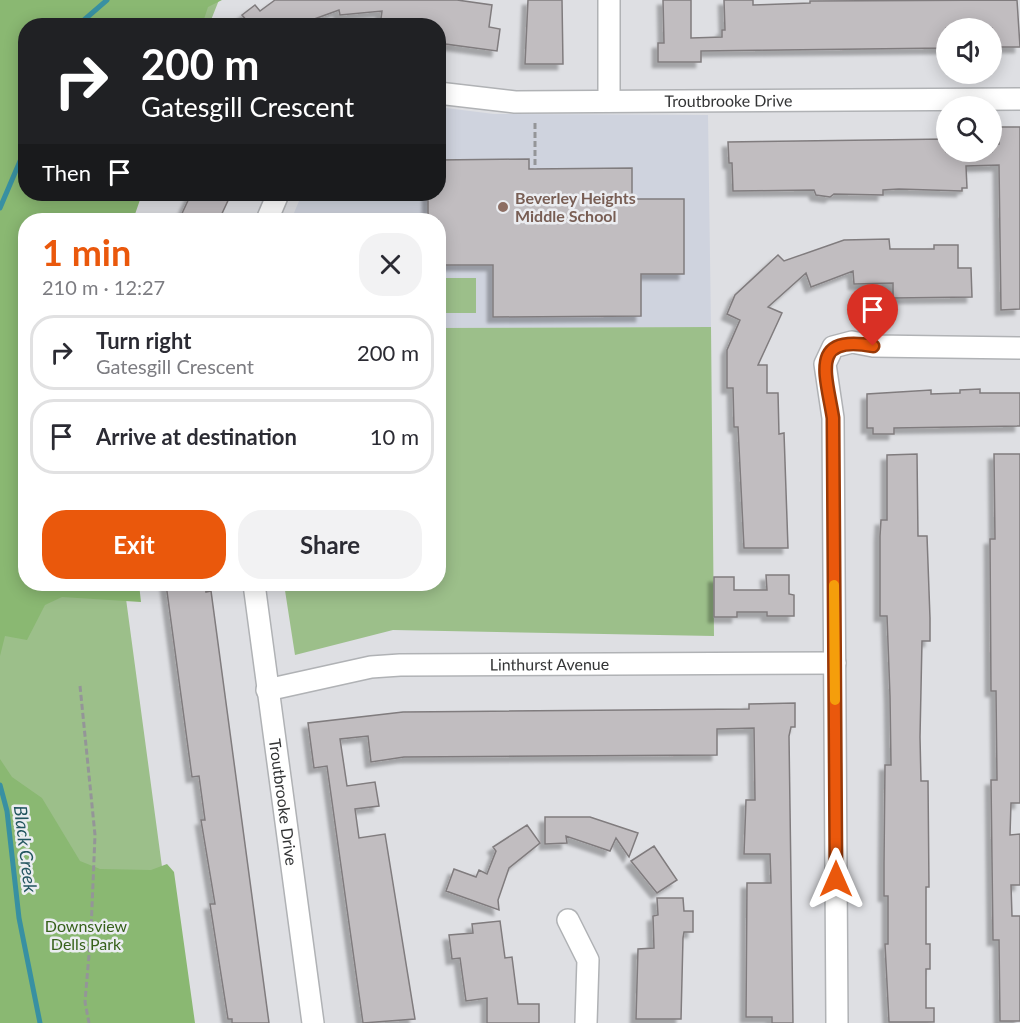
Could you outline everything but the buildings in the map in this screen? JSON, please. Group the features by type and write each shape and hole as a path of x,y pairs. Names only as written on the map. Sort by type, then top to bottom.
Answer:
{"street":[{"path":"609,0 609,101"},
{"name":"Troutbrooke Drive","path":"446,94 515,102 1020,99"},
{"path":"837,1023 833,418 825,364 833,347 852,342 873,346 1020,348"},
{"name":"Troutbrooke Drive","path":"255,591 313,1023"},
{"name":"Linthurst Avenue","path":"267,690 371,667 400,665 834,663"},
{"path":"568,920 588,960 586,1023"}],"path":[{"path":"535,123 536,169"},
{"path":"80,686 94,835 92,931 85,1002 89,1023"}],"shaded area":[{"name":"Beverley Heights Middle School","path":"446,108 494,114 708,115 711,327 446,328 446,213 294,213 299,201 446,201"}],"green space":[{"name":"Downsview Dells Park","path":"0,0 219,0 212,18 18,18 18,201 26,201 26,213 18,213 18,591 125,591 183,1023 0,1023"},
{"path":"0,0 222,0 208,7 204,18 18,18 18,201 140,201 135,213 18,213 18,591 140,591 141,602 62,597 45,605 27,640 5,636 0,656"},
{"path":"446,278 476,278 476,313 446,313"},
{"path":"711,327 714,636 393,630 295,655 285,591 446,591 446,328"},
{"path":"0,759 12,777 42,798 80,861 100,869 151,870 167,864 174,872 195,1023 0,1023"}],"waterway":[{"name":"Black Creek","path":"86,18 107,0"},
{"name":"Black Creek","path":"0,208 18,166"},
{"name":"Black Creek","path":"0,785 7,811 19,918 40,1023"}],"slow traffic":[{"path":"834,585 835,700"}],"place":[{"name":"Beverley Heights Middle School","path":"503,207"}],"route":[{"path":"836,879 833,418 825,364 833,347 840,344 852,342 873,346"}]}
